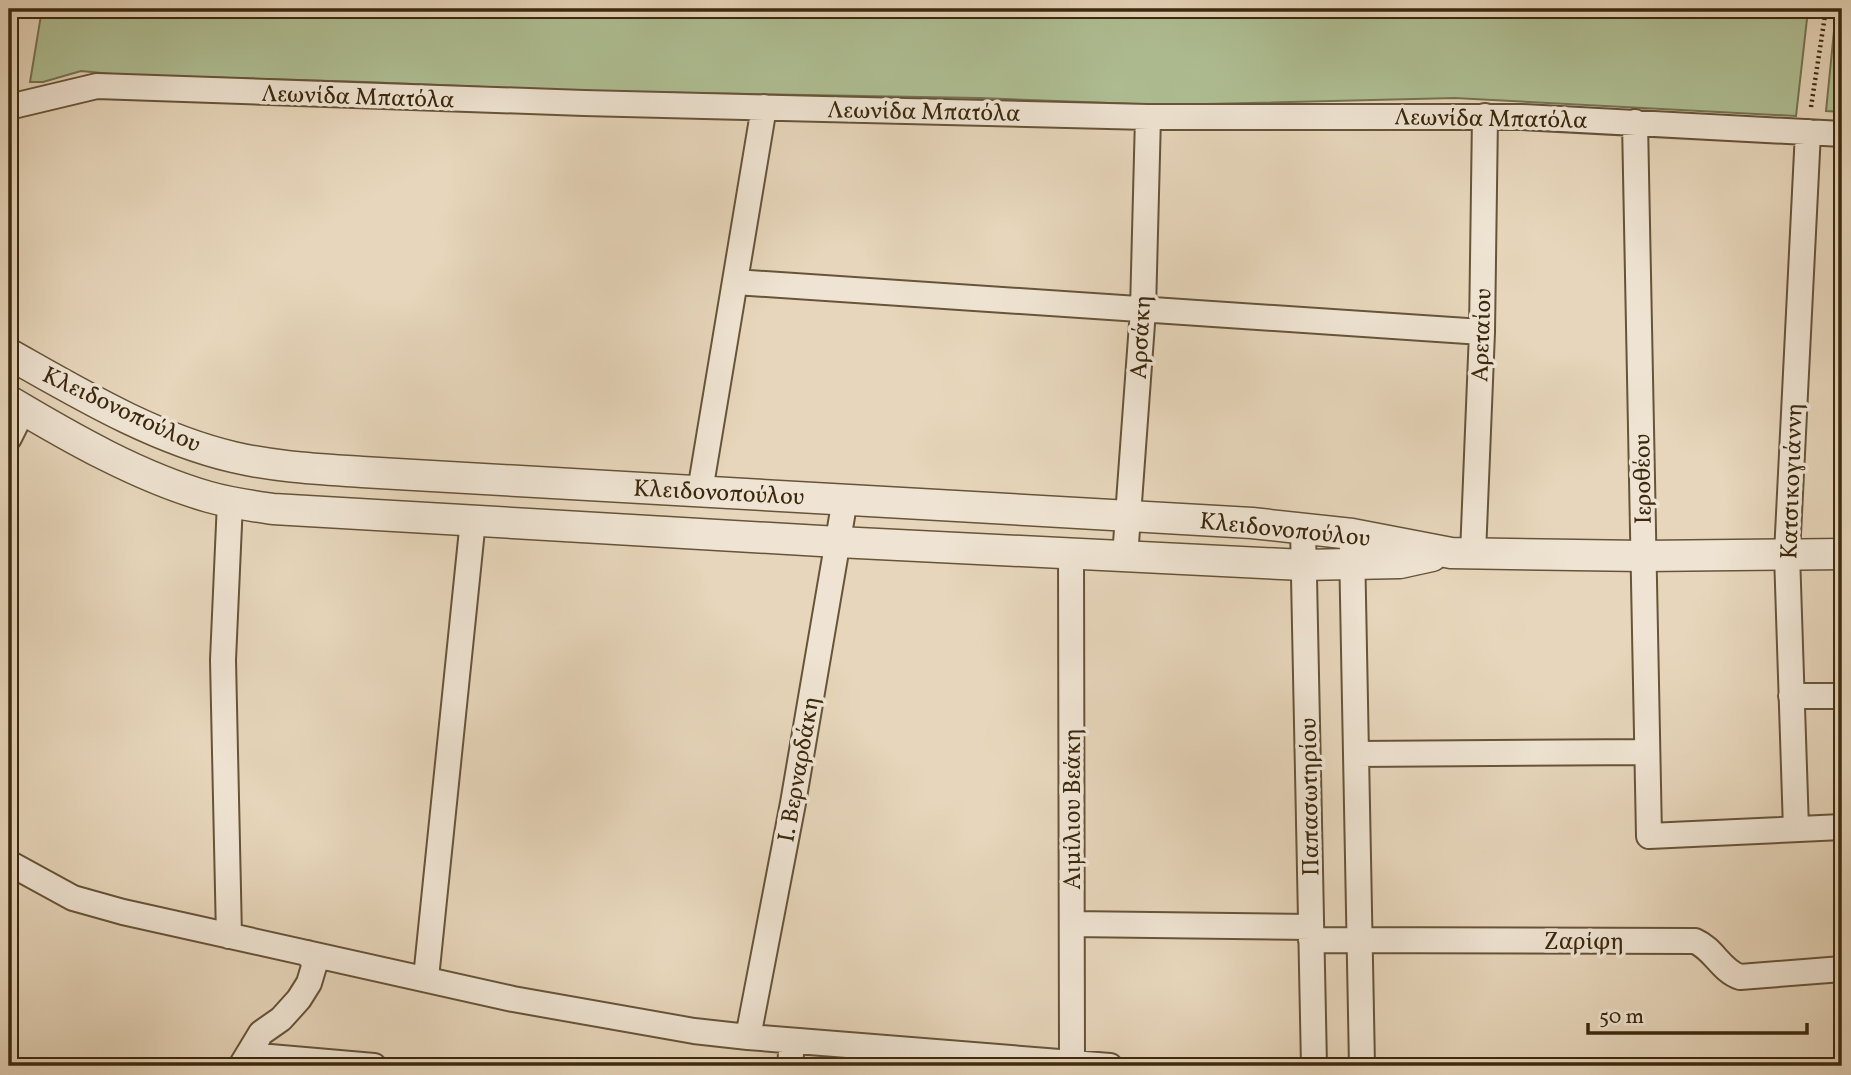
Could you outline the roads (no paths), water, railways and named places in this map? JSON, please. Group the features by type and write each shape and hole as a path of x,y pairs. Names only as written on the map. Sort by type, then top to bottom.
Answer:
{"street":[{"name":"Λεωνίδα Μπατόλα","path":"9,107 97,86 1148,117 1485,116 1842,134"},
{"path":"701,491 764,107"},
{"name":"Αρεταίου","path":"1462,553 1482,332 1485,116"},
{"name":"Αρσάκη","path":"1125,557 1143,310 1148,117"},
{"name":"Ιεροθέου","path":"1635,122 1649,836 1796,830"},
{"name":"Κατσικογιάννη","path":"1796,830 1787,554 1808,132"},
{"path":"735,282 1482,332"},
{"name":"Κλειδονοπούλου","path":"9,354 144,425 233,457 289,466 1303,528 1462,553 1643,556 1842,554"},
{"path":"9,438 16,405"},
{"name":"Κλειδονοπούλου","path":"16,405 90,446 163,480 230,502 273,509 838,542 1303,565 1400,563 1462,553"},
{"name":"Ι. Βερναρδάκη","path":"748,1037 793,803 845,499"},
{"path":"229,936 223,660 230,502"},
{"path":"426,978 472,520"},
{"name":"Παπασωτηρίου","path":"1303,528 1314,1066"},
{"name":"Παπασωτηρίου","path":"1352,534 1362,1066"},
{"name":"Αιμίλιου Βεάκη","path":"1071,553 1072,1064"},
{"path":"1791,696 1842,696"},
{"path":"1356,754 1647,752"},
{"path":"1796,830 1842,827"},
{"path":"9,863 73,898 229,936 548,1006 694,1031 748,1037 1109,1066"},
{"name":"Ζαρίφη","path":"1072,924 1311,934 1360,940 1695,941 1705,945 1730,974 1740,977 1842,968"},
{"path":"307,953 315,963 309,983 281,1019 261,1033 245,1060 374,1066"},
{"path":"790,1066 792,1041"}]}
